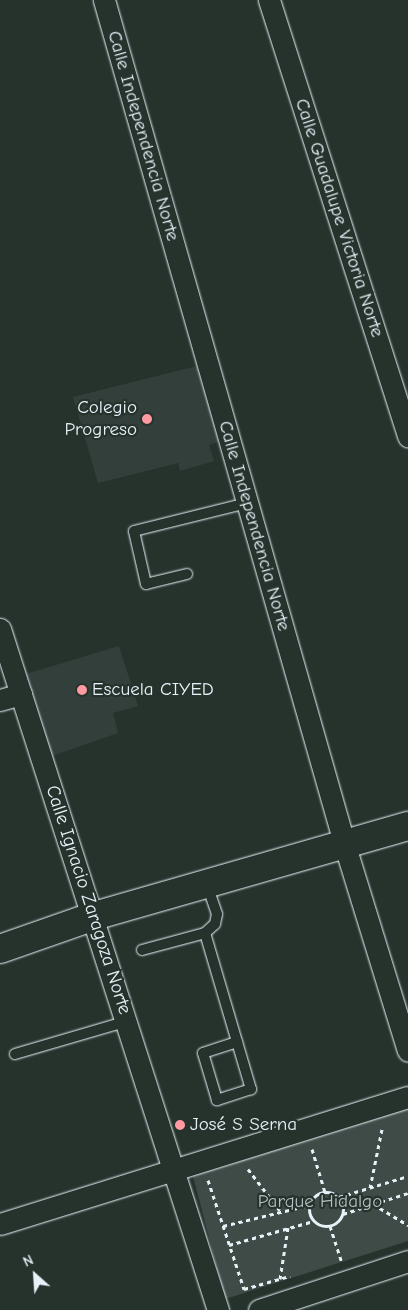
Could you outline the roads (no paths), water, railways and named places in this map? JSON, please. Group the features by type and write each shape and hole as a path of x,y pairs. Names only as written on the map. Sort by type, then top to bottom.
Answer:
{"main road":[{"path":"0,949 94,916 345,846 408,826"}],"street":[{"name":"Calle Independencia Norte","path":"104,0 345,846 408,1051"},
{"name":"Calle Guadalupe Victoria Norte","path":"269,0 408,436"},
{"name":"Calle Ignacio Zaragoza Norte","path":"0,629 128,1021 218,1310"},
{"path":"0,700 21,694"},
{"path":"0,1224 408,1097"},
{"path":"259,1310 408,1261"}],"lane":[{"path":"187,574 146,584 134,531 247,503"},
{"path":"142,950 205,932 215,924 216,914 207,884"},
{"path":"205,932 251,1089 217,1100 202,1053 237,1042"},
{"path":"15,1054 128,1021"}],"place":[{"name":"Colegio Progreso","path":"147,419"},
{"name":"Escuela CIYED","path":"82,690"},
{"name":"José S Serna","path":"180,1125"}],"park label":[{"name":"Parque Hidalgo","path":"320,1202"}]}
